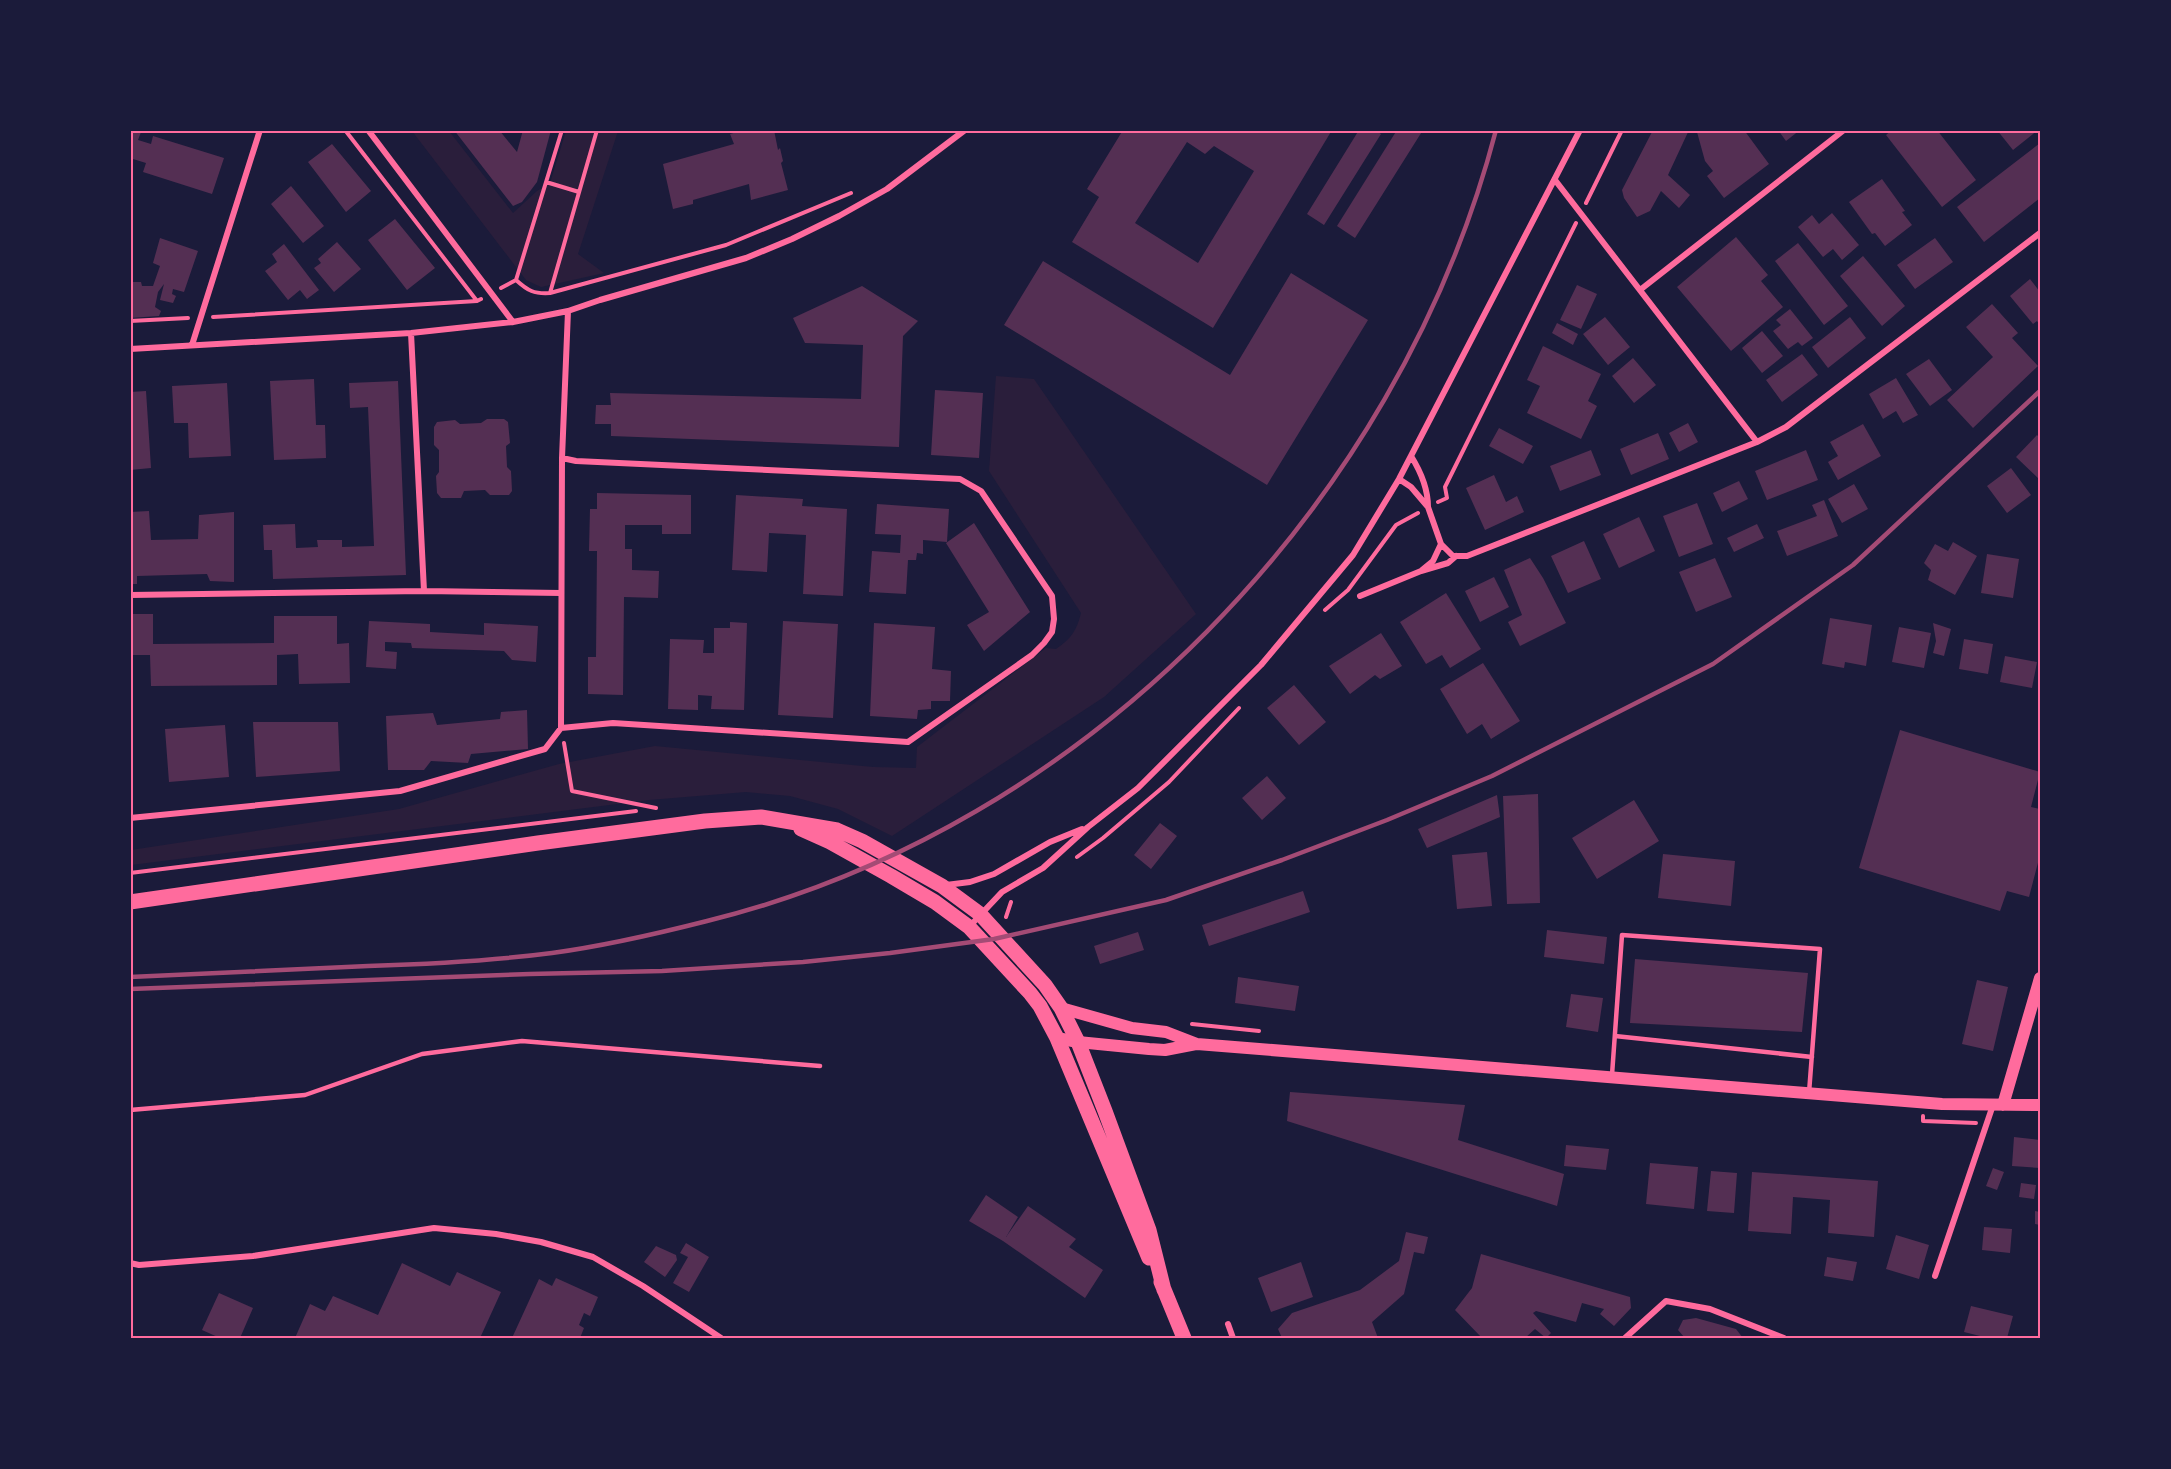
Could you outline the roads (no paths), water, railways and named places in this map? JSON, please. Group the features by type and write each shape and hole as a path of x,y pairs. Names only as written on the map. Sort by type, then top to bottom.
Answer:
{"main road":[{"path":"130,902 705,821 738,818 776,819 834,836 907,866 942,886 980,914 1045,985 1061,1008 1090,1072 1149,1230 1164,1290"},
{"path":"834,836 891,876 935,902 972,931 1040,1006 1057,1038 1138,1234 1184,1338"},
{"path":"1998,1105 2040,978"},
{"path":"1061,1008 1132,1028 1166,1032 1197,1044"},
{"path":"1057,1038 1165,1050 1197,1044 1942,1104 2040,1105"}],"street":[{"path":"192,345 260,130"},
{"path":"368,130 513,322"},
{"path":"130,349 411,333 513,322 568,311 746,258 792,239 887,189 965,130"},
{"path":"972,931 980,914 1002,892 1043,868 1088,827 1138,788 1262,665 1353,555 1399,479 1580,130"},
{"path":"1640,290 1844,130"},
{"path":"1555,180 1757,442"},
{"path":"1411,456 1420,471 1428,494 1428,507 1441,544 1456,556 1467,556 1757,442 1786,427 2040,233"},
{"path":"130,818 400,790 545,749 561,728 562,458 568,311"},
{"path":"411,333 423,591"},
{"path":"561,728 613,723 908,742 1032,655 1052,632 1054,619 1052,596 981,491 960,479 576,461 562,458"},
{"path":"1399,479 1411,488 1428,507"},
{"path":"1421,571 1433,561 1441,544"},
{"path":"1360,596 1421,571 1448,563 1456,556"},
{"path":"130,595 423,591 561,593"},
{"path":"942,886 970,882 994,874 1050,843 1088,827"},
{"path":"1935,1276 1998,1105"},
{"path":"130,1263 139,1265 253,1256 434,1228 496,1234 541,1242 593,1257 643,1286 721,1338"},
{"path":"1625,1338 1666,1301 1710,1309 1784,1338"},
{"path":"1228,1324 1233,1338"}],"lane":[{"path":"1612,1078 1622,935 1820,949 1809,1093"},
{"path":"1615,1036 1812,1057"},
{"path":"130,1110 305,1095 422,1054 522,1041 820,1066"}],"railway":[{"path":"130,977 460,962 552,953 610,943 707,921 846,876 976,811 1097,729 1207,632 1303,521 1385,399 1450,268 1496,130"},
{"path":"130,989 662,971 803,962 994,939 1166,900 1282,860 1387,820 1492,776 1713,664 1853,565 2040,391"}]}
